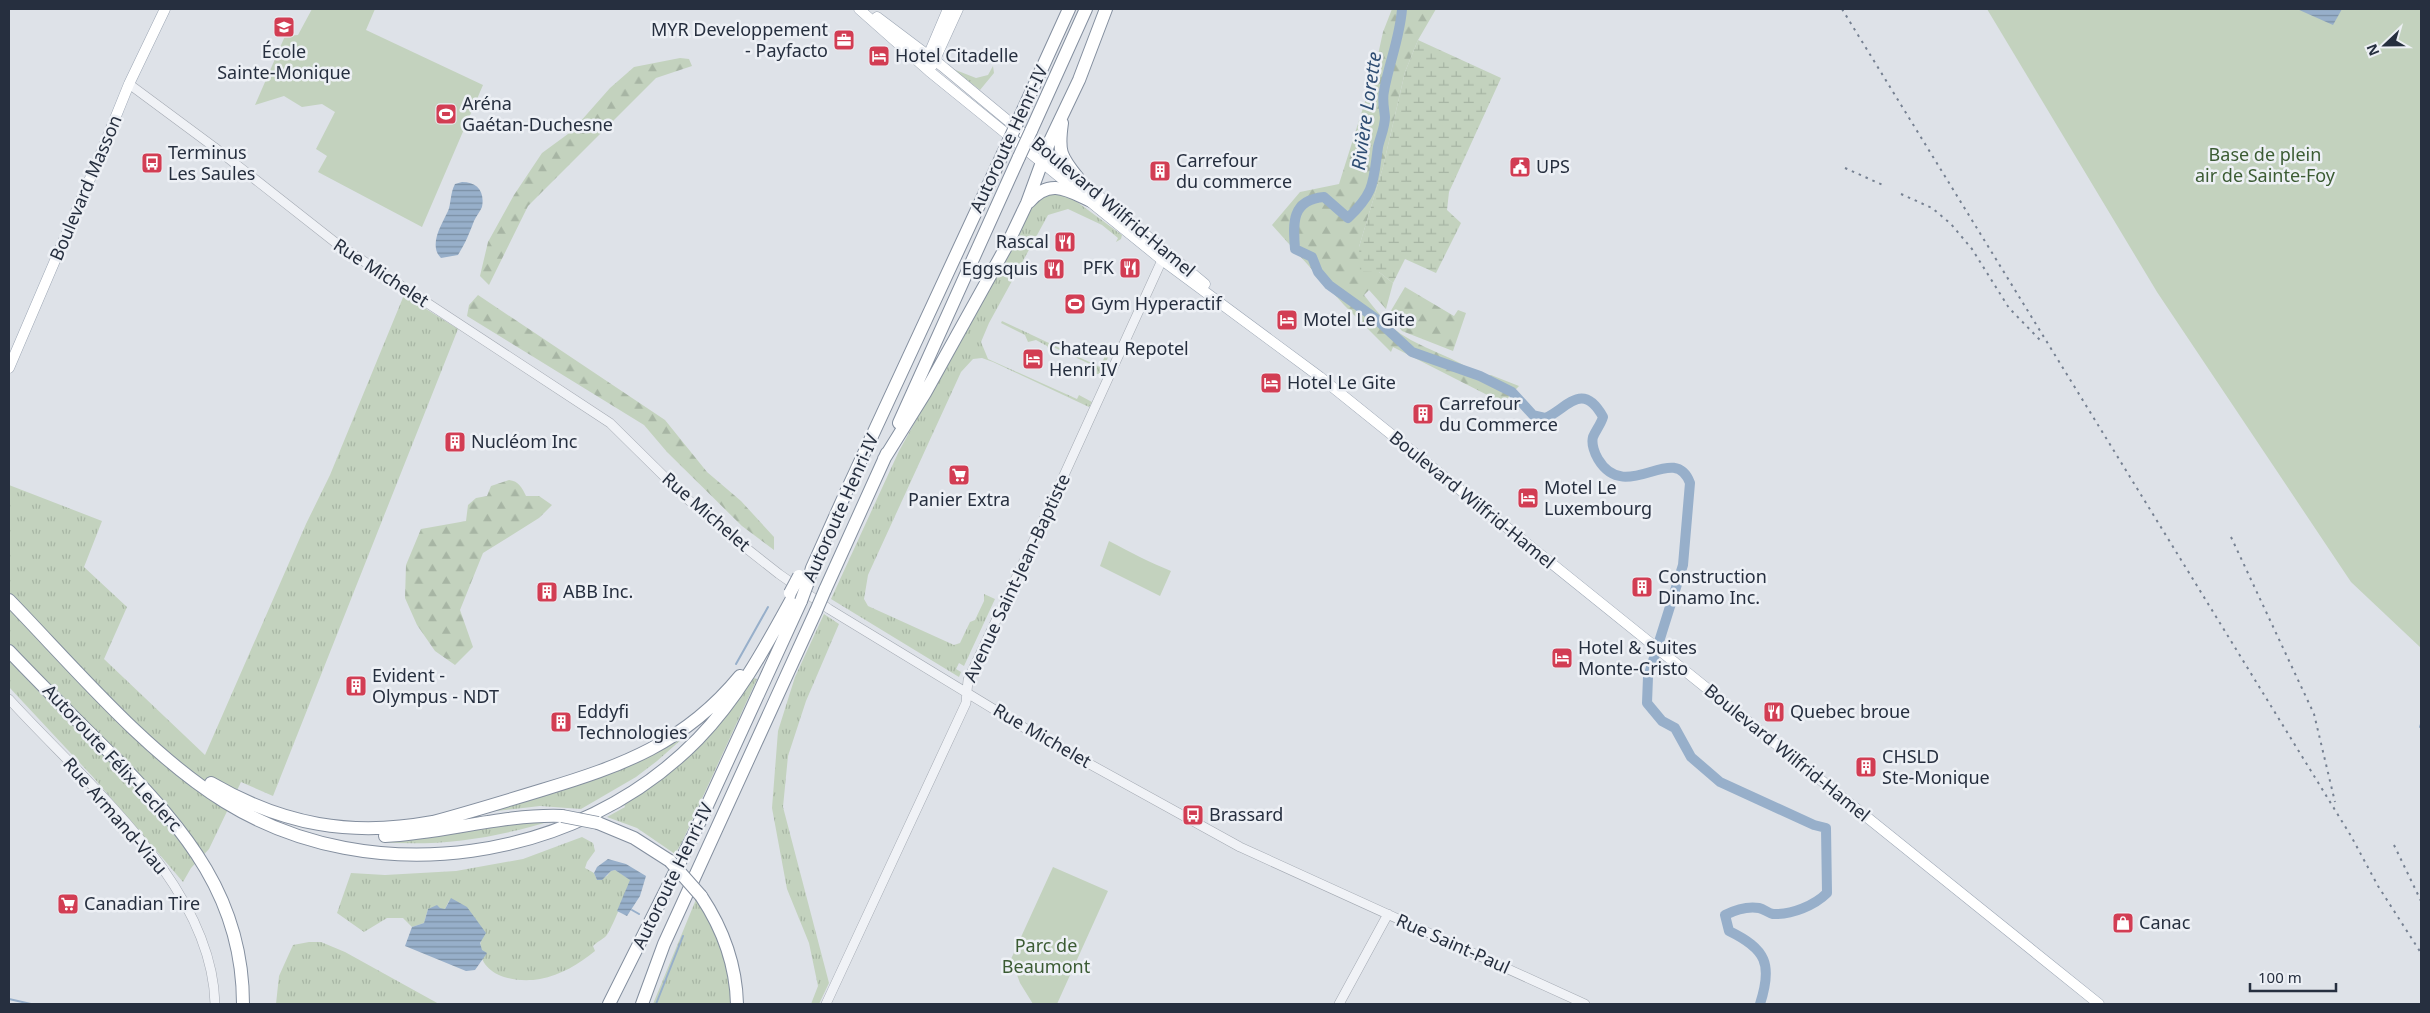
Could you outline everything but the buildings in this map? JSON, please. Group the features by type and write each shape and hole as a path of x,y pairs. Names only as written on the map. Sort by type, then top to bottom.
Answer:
{"highway":[{"name":"Autoroute Henri-IV","path":"804,580 812,568 1069,9"},
{"name":"Autoroute Henri-IV","path":"642,1004 664,944 816,611 1086,9"},
{"path":"884,459 950,351 1002,254 1027,203 1044,157 1063,116 1106,9"},
{"path":"1063,116 1060,138 1063,158 1078,178"},
{"path":"1027,203 1034,195 1044,189 1061,187 1092,201"},
{"path":"162,755 226,803 278,828 330,844 398,855 452,854 512,844 557,830 594,814 642,785 676,760 724,710 754,667 804,580 847,490"},
{"path":"9,590 170,753 209,782 246,802 285,817 326,826 366,829 408,826 462,814 595,774 661,745 698,719 730,687 760,648 795,596"},
{"name":"Autoroute Henri-IV","path":"609,1004 688,848 795,596"},
{"name":"Autoroute Félix-Leclerc","path":"9,600 162,755"},
{"path":"24,606 78,671"},
{"name":"Autoroute Félix-Leclerc","path":"9,651 156,801 180,829 207,871"},
{"path":"162,755 215,790 252,810 284,822 335,834 378,837 403,836 518,817 562,816 598,823 634,838 670,861 714,914 729,951 736,986 737,1004"},
{"path":"207,871 229,941 235,970 237,1004"},
{"path":"207,871 218,891 236,941 241,970 243,1004"},
{"path":"633,1004 664,944"}],"main road":[{"name":"Boulevard Masson","path":"9,368 102,153 129,84 165,9"},
{"name":"Boulevard Wilfrid-Hamel","path":"859,9 926,68 1044,157 1078,178 1264,336"},
{"name":"Boulevard Wilfrid-Hamel","path":"864,9 932,59 1092,201 1162,260 1351,402 2099,1004"},
{"path":"932,59 941,25 948,9"},
{"path":"926,68 958,9"},
{"path":"914,45 924,45 941,25"}],"street":[{"name":"Rue Michelet","path":"129,84 214,147 336,243 610,423 701,512 779,574 845,619 967,693 1199,825 1275,864 1320,884"},
{"name":"Avenue Saint-Jean-Baptiste","path":"826,1004 966,703 968,680 1162,260"},
{"name":"Rue Armand-Viau","path":"9,699 130,828 157,859 174,884 190,910 199,934 208,964 215,1004"},
{"name":"Rue Saint-Paul","path":"1320,884 1585,1004"},
{"path":"1339,1004 1388,914"}],"green space":[{"path":"312,9 375,9 366,30 483,85 422,227 318,172 327,156 316,149 335,112 322,104 302,107 284,96 255,105 285,36 298,35"},
{"path":"1392,9 1436,9 1418,40 1405,72 1383,167 1359,247 1379,272 1393,283 1386,309 1369,290 1364,295 1390,326 1411,340 1471,369 1480,376 1491,375 1519,386 1503,403 1393,347 1391,352 1344,305 1272,225 1300,192 1339,184 1374,73 1383,32"},
{"name":"Base de plein air de Sainte-Foy","path":"1987,9 2421,9 2421,648 2351,582 2157,292"},
{"path":"1418,40 1501,78 1449,192 1447,210 1461,223 1436,273 1405,259 1393,283 1379,272 1360,271 1359,247 1383,167 1405,72"},
{"path":"680,58 689,59 692,66 656,78 528,206 489,285 480,276 488,242 514,195 542,153 572,131 610,88 634,67"},
{"path":"993,66 994,73 980,90 953,69 976,78 988,75"},
{"path":"1045,193 1069,196 1122,235 1121,239 1116,242 1118,238 1102,225 1068,209 1048,215 989,323 981,342 988,359 1077,399 1079,395 1092,402 1089,407 993,362 982,358 973,359 961,372 868,575 864,599 868,606 954,645 960,643 970,622 975,620 984,601 984,594 995,599 964,666 959,663 956,669 961,672 959,677 831,599 899,451 996,276 1032,204"},
{"path":"1405,287 1454,316 1458,310 1466,313 1453,351 1402,331 1389,314"},
{"path":"404,295 458,329 273,796 241,782 209,849 191,868 183,882 93,777 9,687 9,485 102,521 84,567 127,607 104,659 205,755 306,524 330,475"},
{"path":"478,295 665,420 707,472 741,501 774,537 774,550 742,526 667,452 644,425 467,316 469,305"},
{"path":"1002,321 1100,367 1106,354 1109,355 1101,374 1095,374 1092,365 1053,347 1049,351 1047,346 1036,340 1028,342 1025,335 1001,323"},
{"path":"509,480 518,483 526,496 539,496 552,505 539,518 483,553 460,610 473,647 455,665 435,651 417,625 405,598 406,565 421,529 466,521 468,505 476,498 487,496 491,486"},
{"path":"1109,541 1171,571 1160,596 1100,566"},
{"path":"824,614 839,624 806,701 788,756 783,807 829,983 819,1004 811,1004 818,986 809,943 787,889 772,808 778,731 795,677"},
{"path":"754,678 757,679 675,854 637,828 607,817 625,807 624,804 662,778 695,748 726,715"},
{"path":"708,716 636,777 581,809 540,806 496,811 463,818 603,775"},
{"path":"554,820 511,832 468,840 424,843 380,842 414,839 497,823"},
{"path":"582,837 593,843 595,851 585,868 594,873 597,880 615,870 631,880 608,932 605,937 593,946 595,951 583,960 555,975 540,979 518,980 496,974 488,968 482,959 480,949 482,936 473,918 462,907 449,901 445,909 428,909 424,923 412,927 403,918 387,918 364,932 337,913 351,873 385,875 456,871 523,859"},
{"name":"Parc de Beaumont","path":"1053,867 1108,891 1057,1004 1033,1004 1020,983 1011,959"},
{"path":"697,897 717,935 725,962 732,1004 653,1004"},
{"path":"321,942 345,952 439,1004 276,1004 279,976 293,945"}],"water":[{"path":"2297,9 2342,9 2333,25"},
{"path":"467,182 479,188 483,201 482,207 458,255 441,258 437,253 436,247 437,234 449,208 455,184"},
{"path":"608,859 626,864 646,876 640,896 627,916 617,911 630,880 615,870 611,871 602,880 597,880 594,873 597,867"},
{"path":"451,898 467,907 486,933 480,943 482,950 487,953 475,970 466,971 405,946 412,927 424,923 428,909 437,905 445,909"}],"waterway":[{"name":"Rivière Lorette","path":"1402,9 1399,30 1383,94 1384,125 1368,194 1348,218 1324,197 1305,203 1296,214 1294,230 1295,249 1312,257 1318,272 1329,285 1375,318 1412,352 1480,376 1512,392 1533,415 1546,418 1575,400 1589,400 1596,406 1603,417 1593,437 1593,443 1598,459 1609,472 1622,477 1673,468 1683,472 1690,483 1683,565 1648,677 1647,703 1662,721 1675,728 1691,757 1720,782 1814,825 1826,828 1827,893 1810,905 1788,913 1773,914 1761,909 1746,908 1725,915 1729,931 1751,944 1763,959 1766,968 1766,978 1760,1004"},
{"path":"736,664 768,607"},
{"path":"632,910 639,914"},
{"path":"656,1004 683,936"},
{"path":"9,999 31,1004"}],"railway":[{"path":"1842,9 2351,836 2378,886 2421,953"},
{"path":"1845,168 1885,186"},
{"path":"1901,194 1932,208 1951,224 1972,249 2009,308 2040,340"},
{"path":"2231,537 2314,714 2335,802"},
{"path":"2394,845 2421,901"}],"place":[{"name":"École Sainte-Monique","path":"284,27"},
{"name":"MYR Developpement - Payfacto","path":"844,40"},
{"name":"Hotel Citadelle","path":"879,56"},
{"name":"Aréna Gaétan-Duchesne","path":"446,114"},
{"name":"Terminus Les Saules","path":"152,163"},
{"name":"UPS","path":"1520,167"},
{"name":"Carrefour du commerce","path":"1160,171"},
{"name":"Rascal","path":"1065,242"},
{"name":"PFK","path":"1130,268"},
{"name":"Eggsquis","path":"1054,269"},
{"name":"Gym Hyperactif","path":"1075,304"},
{"name":"Motel Le Gite","path":"1287,320"},
{"name":"Chateau Repotel Henri IV","path":"1033,359"},
{"name":"Hotel Le Gite","path":"1271,383"},
{"name":"Carrefour du Commerce","path":"1423,414"},
{"name":"Nucléom Inc","path":"455,442"},
{"name":"Panier Extra","path":"959,475"},
{"name":"Motel Le Luxembourg","path":"1528,498"},
{"name":"Construction Dinamo Inc.","path":"1642,587"},
{"name":"ABB Inc.","path":"547,592"},
{"name":"Hotel & Suites Monte-Cristo","path":"1562,658"},
{"name":"Evident - Olympus - NDT","path":"356,686"},
{"name":"Quebec broue","path":"1774,712"},
{"name":"Eddyfi Technologies","path":"561,722"},
{"name":"CHSLD Ste-Monique","path":"1866,767"},
{"name":"Brassard","path":"1193,815"},
{"name":"Canadian Tire","path":"68,904"},
{"name":"Canac","path":"2123,923"}]}
